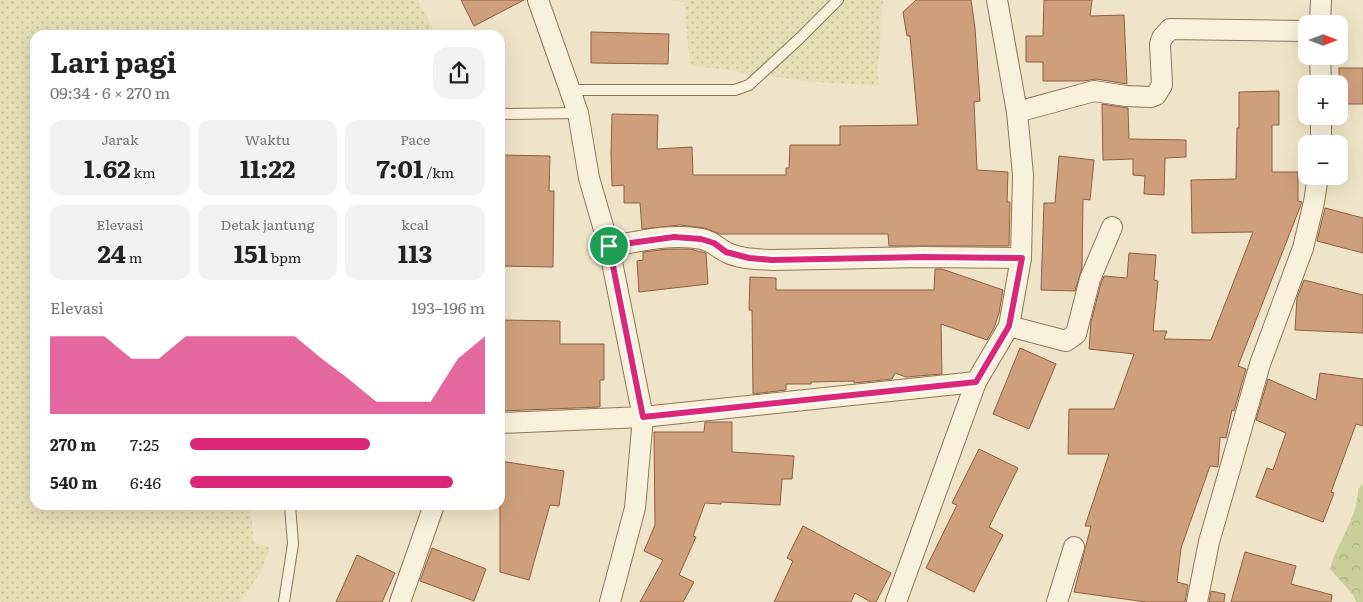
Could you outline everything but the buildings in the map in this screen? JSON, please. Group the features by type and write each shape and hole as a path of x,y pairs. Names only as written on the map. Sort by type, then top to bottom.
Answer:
{"street":[{"path":"538,0 578,113 589,178 609,246 643,417 635,508 610,602"},
{"path":"896,602 976,382 1009,326 1022,258 1023,176 1017,112 997,0"},
{"path":"1320,0 1320,15"},
{"path":"1017,112 1094,91 1126,96 1151,97 1156,95 1162,85 1160,44 1162,38 1170,29 1298,30"},
{"path":"1197,602 1209,542 1260,364 1304,248 1317,185"},
{"path":"1009,326 1066,341 1076,334 1090,279 1112,227"},
{"path":"609,246 674,237 701,239 714,243 726,252 749,258 772,260 923,257 1022,258"},
{"path":"505,423 643,417 976,382"},
{"path":"400,602 432,510"},
{"path":"1057,602 1074,547"}],"lane":[{"path":"570,90 735,90 749,85 838,0"},
{"path":"505,114 578,113"},
{"path":"284,602 292,544 290,510"}],"shaded area":[{"path":"0,0 418,0 433,30 30,30 30,510 251,510 254,542 270,548 260,573 240,602 0,602"},
{"path":"666,0 883,0 880,53 877,68 879,86 805,81 690,65 684,2"}],"green space":[{"path":"1363,484 1363,602 1356,602 1354,596 1330,569 1355,510 1358,489"}],"route":[{"path":"674,237 701,239 714,243 726,252 749,258 772,260 923,257 1022,258 1009,326 976,382 643,417 609,246 674,237"}]}
